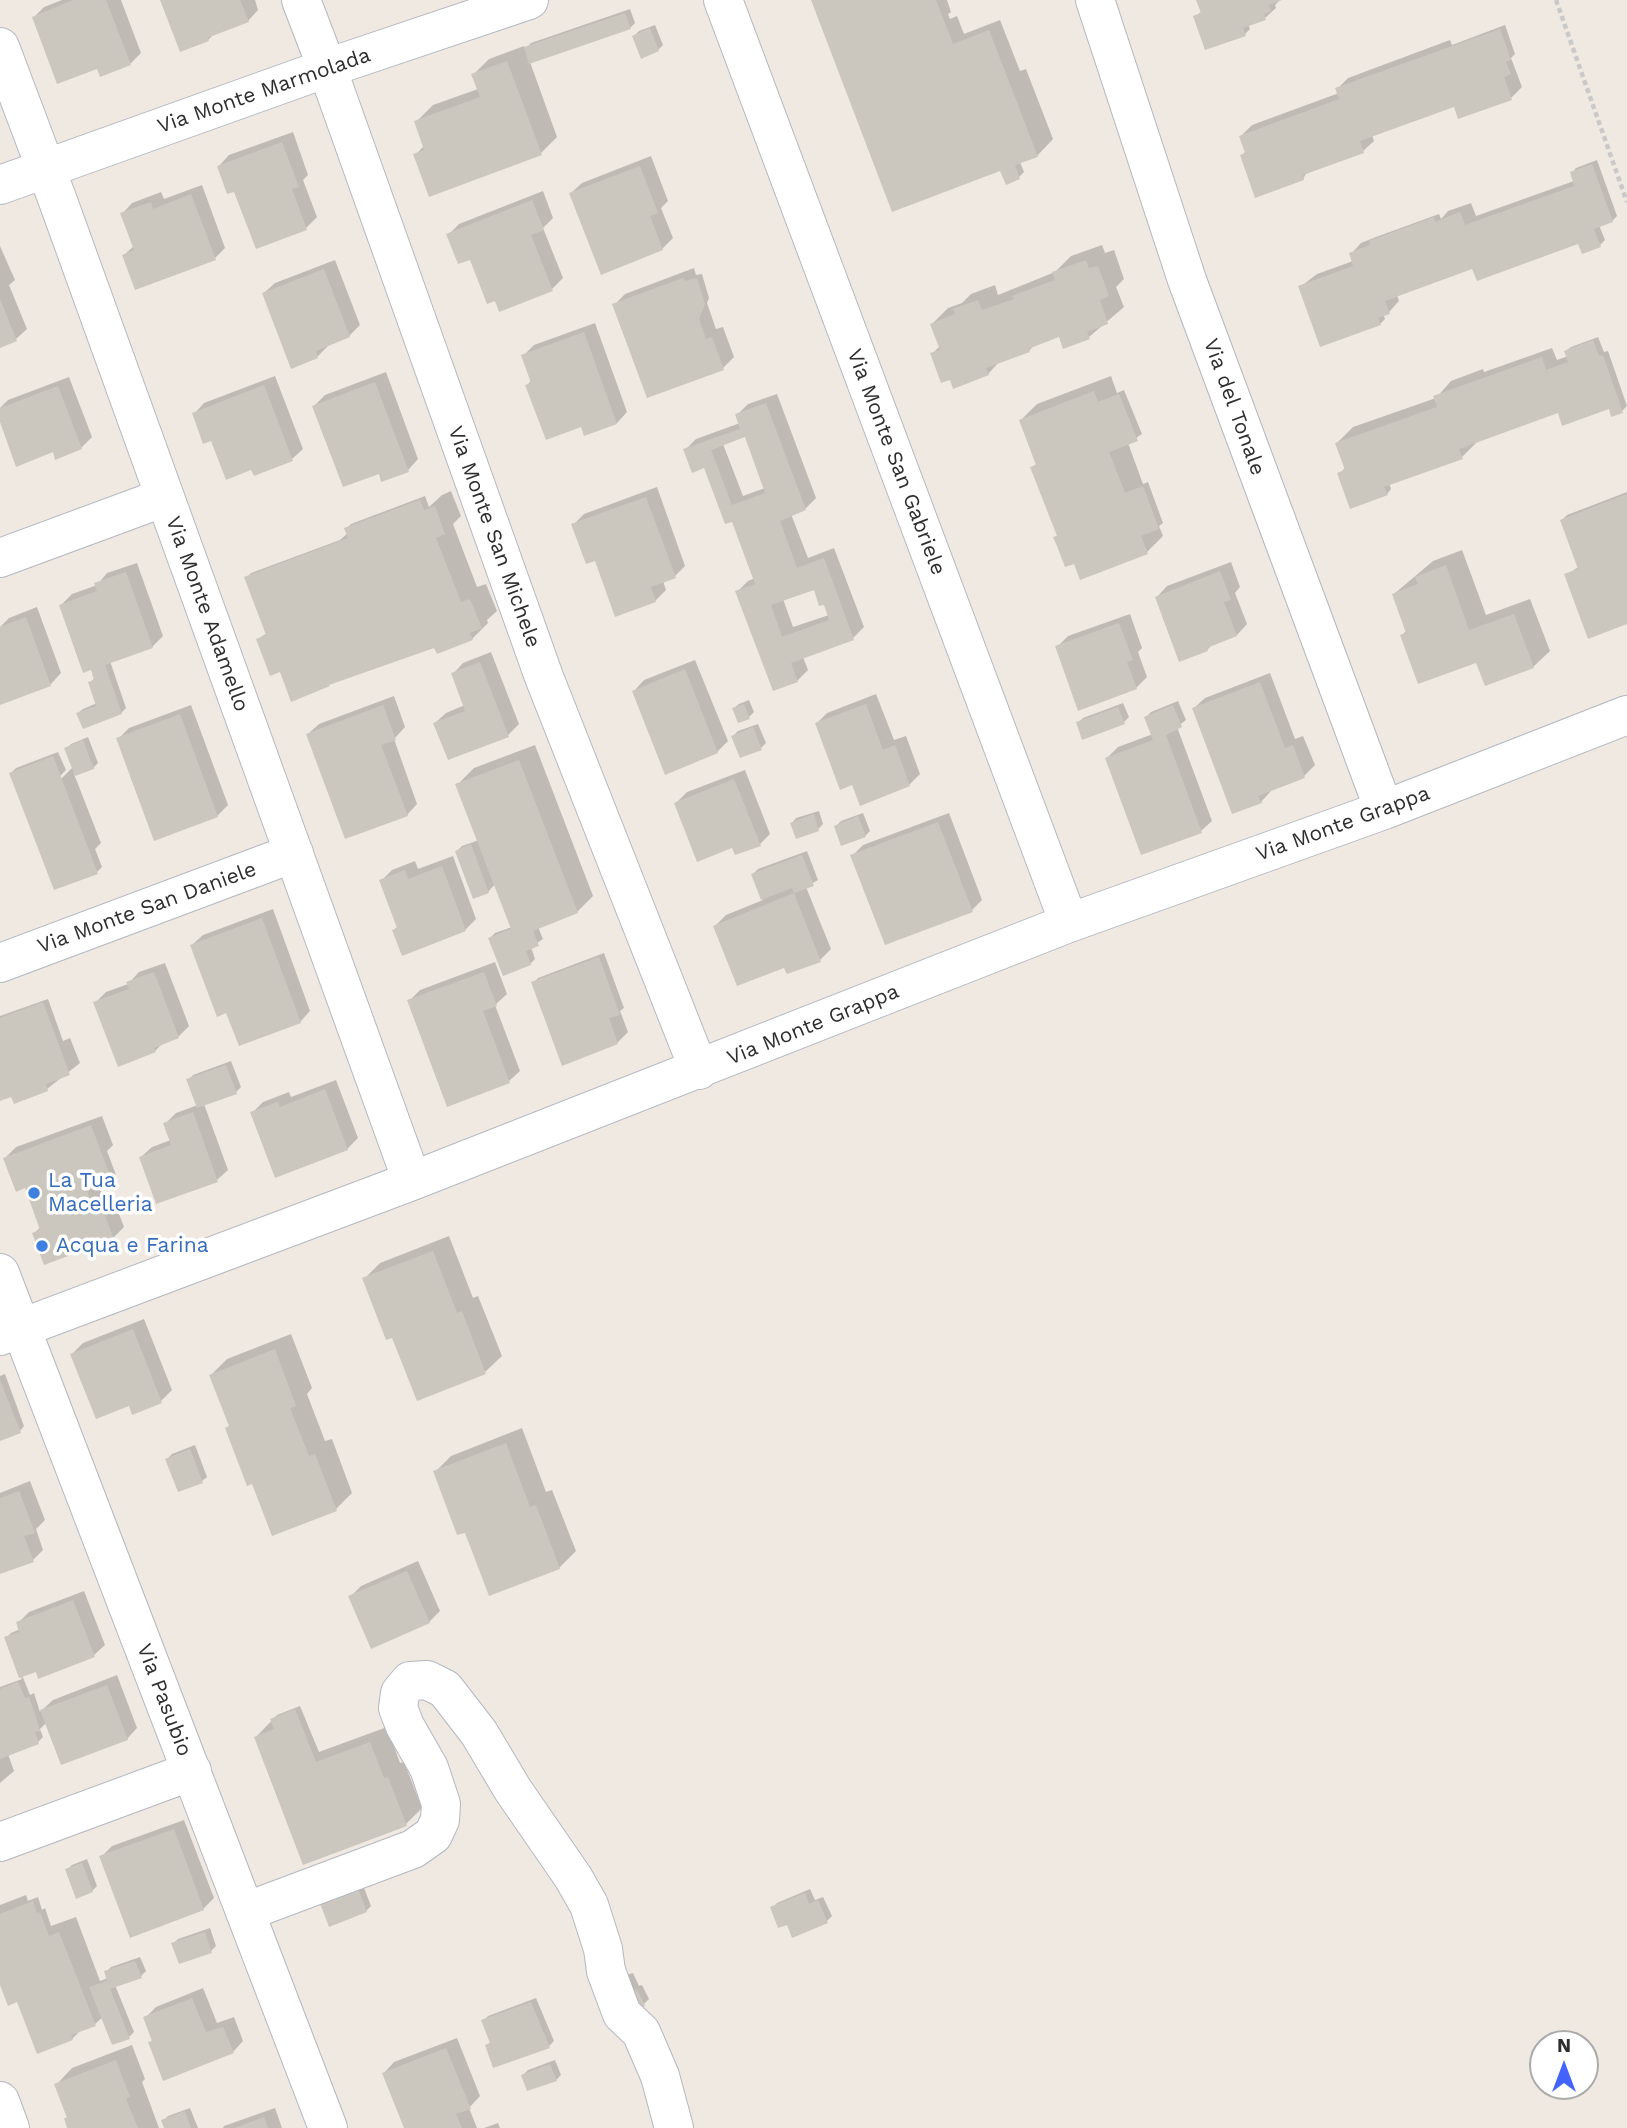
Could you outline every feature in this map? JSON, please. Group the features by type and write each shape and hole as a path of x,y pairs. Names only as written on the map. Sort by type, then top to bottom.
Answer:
{"street":[{"name":"Via Monte San Michele","path":"300,0 327,68 544,677 699,1070"},
{"name":"Via Monte Marmolada","path":"0,185 327,68 528,0"},
{"name":"Via Monte San Gabriele","path":"723,0 1069,923"},
{"name":"Via del Tonale","path":"1095,0 1187,280 1384,810"},
{"name":"Via Monte Adamello","path":"0,47 412,1181"},
{"path":"0,558 165,497"},
{"name":"Via Monte Grappa","path":"10,1332 412,1181 1069,923 1384,810 1627,715"},
{"name":"Via Monte San Daniele","path":"0,963 294,853"},
{"name":"Via Pasubio","path":"0,1273 10,1332 192,1771 328,2128"},
{"path":"245,1913 413,1849 433,1835 440,1820 441,1804 429,1768 404,1726 398,1708 400,1693 410,1681 427,1680 436,1684 445,1689 479,1733 589,1905 603,1949 606,1971 622,2014 640,2032 660,2076 674,2128"},
{"path":"0,1842 192,1771"},
{"path":"0,2101 10,2128"}],"path":[{"path":"1556,0 1627,202"}],"building":[{"path":"73,0 106,0 131,65 100,77 97,69 57,84 32,17"},
{"path":"160,0 240,0 249,22 180,52"},
{"path":"811,0 936,0 953,44 989,30 1038,157 1015,165 1020,179 1006,185 1000,171 892,212"},
{"path":"1196,0 1282,0 1269,5 1271,11 1264,14 1266,20 1243,28 1246,36 1205,50 1193,16 1201,13"},
{"path":"625,13 631,29 529,64 524,47"},
{"path":"650,28 659,51 641,59 632,36"},
{"path":"1500,29 1511,60 1506,62 1511,74 1504,77 1512,100 1458,119 1454,107 1360,141 1364,153 1303,175 1304,180 1255,198 1240,155 1245,153 1239,136 1339,99 1335,88"},
{"path":"507,61 542,155 429,197 413,154 424,150 414,121 480,97 471,74"},
{"path":"282,142 299,187 292,189 307,230 256,249 234,192 227,194 217,166"},
{"path":"1592,164 1613,222 1594,229 1601,247 1582,254 1578,244 1477,281 1472,269 1385,301 1390,314 1378,318 1381,325 1320,347 1298,286 1353,266 1349,253 1370,245 1369,241 1434,217 1435,222 1460,212 1465,225 1574,186 1570,172"},
{"path":"640,166 658,213 650,216 663,250 601,275 569,193"},
{"path":"191,194 216,260 135,290 122,255 134,250 120,213 151,202 153,209"},
{"path":"532,200 544,230 531,235 553,291 499,312 495,301 487,304 470,260 458,264 446,234"},
{"path":"1086,260 1089,268 1098,266 1109,296 1100,300 1108,324 1087,332 1090,339 1063,349 1059,337 1028,349 1030,352 986,368 989,375 953,389 950,380 941,383 930,353 940,350 930,324 955,314 953,309 978,300 982,310 1014,299 1012,296 1055,280 1052,272"},
{"path":"324,269 350,337 316,351 318,358 291,369 262,293"},
{"path":"683,278 685,281 697,278 705,304 699,319 706,339 712,337 724,370 647,398 612,304"},
{"path":"0,299 17,341 0,348"},
{"path":"584,332 617,424 584,436 581,427 546,440 525,385 531,383 521,355"},
{"path":"1593,340 1599,356 1603,355 1623,413 1611,417 1609,409 1562,426 1558,413 1459,449 1463,459 1384,487 1388,495 1350,509 1337,473 1345,470 1335,443 1437,407 1433,396 1542,357 1546,370 1568,362 1564,351"},
{"path":"375,382 409,472 381,482 379,474 343,487 312,406"},
{"path":"264,385 293,461 254,476 251,470 226,480 211,441 203,444 192,413"},
{"path":"58,386 82,449 55,460 53,452 16,467 0,422 0,408"},
{"path":"1094,391 1098,402 1119,394 1138,441 1109,452 1125,493 1143,486 1159,529 1141,536 1148,554 1080,580 1074,564 1065,567 1053,537 1057,536 1030,467 1036,465 1019,420"},
{"path":"766,403 806,510 780,521 797,568 824,558 854,640 791,663 798,682 773,691 735,591 755,584 732,522 725,524 704,468 692,473 683,449 740,429 735,414","holes":["745,437 765,493 732,505 711,450","814,590 819,606 824,605 829,620 782,637 771,605"]},
{"path":"1627,494 1627,624 1588,639 1564,574 1578,569 1560,520"},
{"path":"646,497 676,578 651,587 656,602 615,617 595,561 586,564 571,524"},
{"path":"420,500 424,510 435,506 445,534 436,538 461,602 470,599 482,628 470,633 473,640 437,654 434,648 329,685 291,702 280,672 270,676 256,639 266,635 244,577 348,538 344,528"},
{"path":"1446,565 1469,630 1514,614 1534,668 1485,686 1476,663 1418,684 1400,635 1406,633 1392,594 1418,584 1415,577"},
{"path":"1220,571 1231,600 1224,602 1237,636 1179,662 1155,597"},
{"path":"126,572 153,648 105,665 122,714 83,729 76,713 96,706 88,682 94,680 91,670 83,673 59,605 97,591 94,583"},
{"path":"26,617 51,686 0,705 0,627"},
{"path":"1119,623 1133,660 1127,662 1137,689 1078,711 1055,646"},
{"path":"480,662 509,737 448,760 433,723 465,711 451,673"},
{"path":"685,669 718,753 665,775 632,691"},
{"path":"1260,682 1285,748 1293,745 1305,778 1258,796 1262,803 1232,814 1192,708"},
{"path":"744,704 750,719 738,723 732,708"},
{"path":"866,704 883,750 895,745 910,786 860,806 852,785 840,790 815,723"},
{"path":"383,705 396,740 381,745 408,816 345,839 306,734"},
{"path":"1173,705 1182,727 1166,735 1202,833 1141,855 1105,758 1153,740 1144,717"},
{"path":"1118,707 1125,724 1082,740 1076,722"},
{"path":"180,714 218,817 154,841 116,738"},
{"path":"753,727 762,750 740,758 731,736"},
{"path":"83,740 94,769 75,776 64,748"},
{"path":"53,756 98,874 54,890 9,773"},
{"path":"519,760 578,913 533,931 539,946 526,951 531,965 503,976 488,938 511,929 455,784"},
{"path":"734,779 761,846 735,855 732,848 697,862 674,803"},
{"path":"814,814 819,831 796,839 790,823"},
{"path":"858,816 866,837 841,846 834,826"},
{"path":"938,822 973,912 885,945 850,855"},
{"path":"471,844 489,893 473,899 455,851"},
{"path":"802,855 814,886 794,893 792,888 761,900 751,874"},
{"path":"442,866 466,931 402,956 392,930 397,928 379,880 405,870 408,879"},
{"path":"794,893 821,962 787,974 784,968 737,986 713,926"},
{"path":"262,918 301,1023 239,1046 226,1013 217,1017 190,945"},
{"path":"599,957 620,1015 609,1018 618,1044 562,1066 531,982"},
{"path":"154,972 179,1038 154,1048 156,1052 118,1067 93,1002 129,989 126,982"},
{"path":"484,972 497,1006 483,1011 510,1083 447,1107 407,1000"},
{"path":"43,1002 70,1075 46,1084 48,1091 14,1104 11,1097 0,1101 0,1018"},
{"path":"226,1065 237,1094 197,1108 186,1079"},
{"path":"325,1089 348,1150 275,1178 250,1112 278,1102 280,1107"},
{"path":"193,1112 218,1182 156,1204 139,1157 171,1145 163,1123"},
{"path":"91,1125 112,1181 87,1191 94,1211 102,1208 114,1239 44,1265 32,1233 40,1230 25,1188 16,1192 3,1158"},
{"path":"433,1251 457,1313 462,1311 486,1374 417,1401 392,1338 386,1340 362,1278"},
{"path":"133,1329 162,1403 132,1415 129,1406 96,1419 70,1354"},
{"path":"275,1349 296,1406 290,1408 309,1456 315,1454 337,1511 272,1536 252,1484 247,1486 225,1428 229,1426 209,1375"},
{"path":"0,1380 21,1433 0,1441"},
{"path":"506,1443 530,1507 536,1505 560,1569 489,1596 465,1533 457,1535 433,1471"},
{"path":"190,1449 203,1483 178,1492 165,1459"},
{"path":"19,1491 35,1533 24,1536 34,1562 0,1574 0,1498"},
{"path":"407,1571 430,1623 371,1649 348,1596"},
{"path":"73,1600 95,1657 38,1679 36,1672 19,1678 4,1637 19,1632 16,1622"},
{"path":"18,1682 25,1698 29,1697 35,1714 40,1731 35,1732 39,1744 0,1759 0,1689"},
{"path":"107,1685 128,1740 61,1765 40,1710"},
{"path":"295,1709 316,1762 370,1742 384,1778 388,1777 407,1826 303,1865 254,1737 274,1729 270,1719"},
{"path":"174,1829 204,1910 130,1938 99,1856"},
{"path":"82,1863 93,1892 76,1899 65,1869"},
{"path":"356,1884 367,1912 329,1927 318,1898"},
{"path":"805,1893 809,1904 818,1900 828,1923 792,1938 787,1925 778,1928 770,1907"},
{"path":"33,1901 49,1936 59,1932 96,2026 71,2035 73,2040 37,2054 17,2002 8,2006 0,1985 0,1914"},
{"path":"205,1932 212,1953 179,1964 171,1943"},
{"path":"135,1961 142,1978 110,1989 130,2039 112,2045 89,1987 107,1981 104,1971"},
{"path":"628,1976 645,2006 629,2012"},
{"path":"192,1998 206,2032 223,2027 234,2053 163,2081 148,2042 152,2041 143,2017"},
{"path":"531,2002 550,2048 493,2068 485,2045 490,2043 481,2020"},
{"path":"446,2048 471,2109 456,2114 462,2128 404,2128 382,2073"},
{"path":"116,2060 130,2097 126,2099 138,2128 67,2128 64,2118 67,2118 54,2084"},
{"path":"550,2064 557,2081 527,2091 521,2075"},
{"path":"185,2111 191,2128 164,2128 161,2120"},
{"path":"264,2117 268,2128 235,2128"}],"place":[{"name":"La Tua Macelleria","path":"34,1193"},
{"name":"Acqua e Farina","path":"42,1246"}]}
